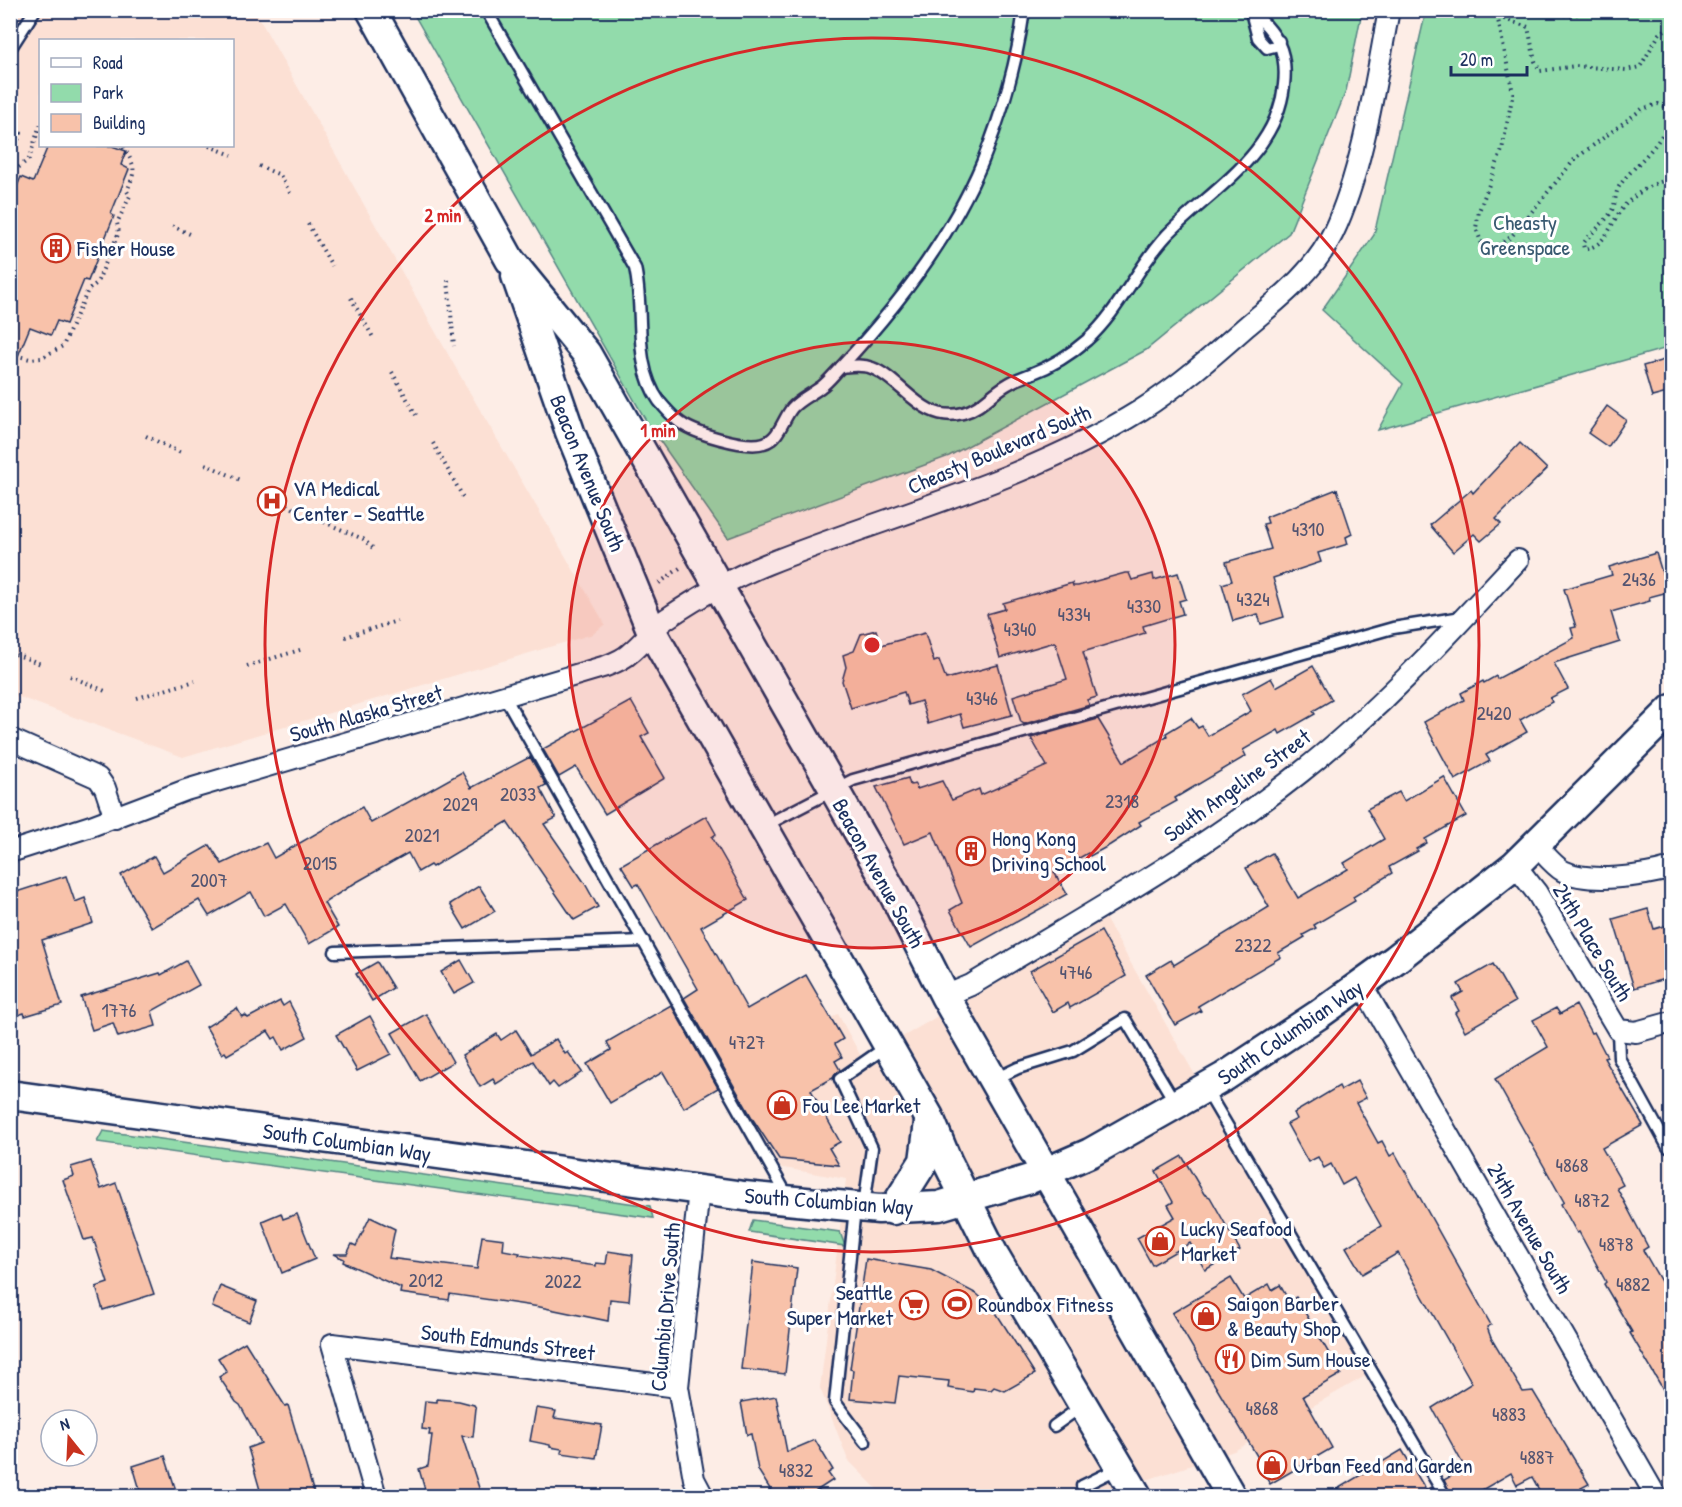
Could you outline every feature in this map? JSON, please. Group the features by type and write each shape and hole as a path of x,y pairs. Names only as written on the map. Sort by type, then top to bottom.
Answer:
{"main road":[{"name":"Beacon Avenue South","path":"370,10 510,260 586,353 893,893 945,996 1232,1497"},
{"name":"Beacon Avenue South","path":"510,260 570,432 652,632 929,1117 993,1252 1137,1497"},
{"name":"South Columbian Way","path":"10,1095 699,1190 859,1208 892,1210 928,1207 966,1199 1047,1172 1100,1148 1205,1088 1362,985 1515,865 1671,709"},
{"path":"892,1210 924,1161 929,1117"}],"street":[{"name":"Cheasty Boulevard South","path":"718,588 766,564 996,480 1055,456 1142,409 1199,367 1283,295 1311,265 1332,235 1346,201 1369,114 1389,10"},
{"name":"South Angeline Street","path":"945,996 992,973 1194,850 1301,772 1366,714 1469,615 1518,560"},
{"name":"South Alaska Street","path":"10,852 115,818 186,790 606,666 628,656 663,621 718,588"},
{"path":"10,739 98,778 105,788 115,818"},
{"path":"1536,845 1562,870 1575,874 1630,875 1671,868"},
{"name":"24th Place South","path":"1515,865 1537,892 1627,1031"},
{"name":"24th Avenue South","path":"1362,985 1656,1497"},
{"path":"1627,1031 1671,1022"},
{"name":"Columbia Drive South","path":"699,1190 678,1387 694,1479 703,1497"},
{"name":"South Edmunds Street","path":"376,1497 332,1344 678,1387"}],"lane":[{"path":"10,49 35,10"},
{"path":"486,10 635,268 640,291 640,334 648,381 659,401 679,422 731,441 765,443 777,434 793,407 823,386 841,367 885,315 944,238 982,164 1018,59 1024,10"},
{"path":"841,367 856,365 872,368 929,409 942,414 960,414 976,408 1006,385 1061,359 1088,339 1124,296 1143,265 1167,235 1249,160 1269,135 1283,93 1285,75 1279,41 1273,31 1251,11"},
{"path":"1251,11 1262,45 1267,48 1275,46 1279,41"},
{"path":"763,827 834,789 865,777 1393,628 1469,615"},
{"path":"505,697 789,1200"},
{"path":"335,952 644,941"},
{"path":"993,1080 1018,1068 1073,1051 1125,1019 1177,1105"},
{"path":"1627,1031 1619,1058 1668,1147"},
{"path":"866,1442 836,1402 859,1208 872,1148 840,1079 889,1045"},
{"path":"1205,1088 1444,1497"},
{"path":"1054,1426 1084,1404"},
{"path":"1082,1486 1120,1468"}],"path":[{"path":"1497,10 1513,93 1502,150 1479,211 1476,228 1481,242 1496,246 1512,237 1575,159 1642,109 1658,104 1670,108 1670,119 1654,146 1618,188 1613,210 1590,234 1583,244 1584,249 1592,248 1607,235 1624,206 1659,180 1671,180"},
{"path":"1547,10 1569,16 1593,10"},
{"path":"1498,16 1528,27 1535,62 1540,71 1576,66 1626,70 1640,67 1660,33 1671,26"},
{"path":"10,128 21,133 10,159"},
{"path":"10,183 18,168 28,159 39,128"},
{"path":"10,354 30,359 41,358 54,353 68,339 88,290 98,283 119,232 117,223 130,196 127,191 134,173 134,166 124,147"},
{"path":"212,147 232,155"},
{"path":"259,166 279,175 290,193"},
{"path":"308,224 332,266"},
{"path":"172,226 190,234"},
{"path":"448,279 454,346"},
{"path":"351,298 374,339"},
{"path":"392,372 416,415"},
{"path":"146,436 181,453"},
{"path":"433,443 463,497"},
{"path":"205,464 243,481"},
{"path":"265,495 301,512"},
{"path":"324,522 363,539 375,550"},
{"path":"655,586 685,564"},
{"path":"673,572 678,579"},
{"path":"345,637 397,621"},
{"path":"247,666 303,649"},
{"path":"10,652 41,664"},
{"path":"70,676 105,691"},
{"path":"137,698 195,681"}],"shaded area":[{"name":"VA Medical Center - Seattle","path":"11,11 255,11 462,379 605,624 593,634 183,757 11,694"},
{"path":"1105,918 1367,1375 1234,1451 1098,1496 883,1495 848,1460 820,1388 846,1179 778,1167 729,1077 838,1014 863,1060"}],"green space":[{"path":"412,11 1362,11 1346,91 1289,233 1146,350 949,456 728,538 648,424"},
{"name":"Cheasty Greenspace","path":"1426,11 1671,11 1671,347 1378,430 1403,384 1322,310 1374,235"},
{"path":"103,1131 650,1206 653,1218 97,1142"},
{"path":"753,1220 840,1232 845,1246 749,1232"}],"building":[{"name":"Fisher House","path":"48,147 115,147 126,151 121,165 129,169 111,214 114,216 88,281 84,280 66,324 57,321 51,335 30,327 11,373 10,203 21,177 33,182"},
{"path":"1671,358 1671,392 1652,397 1643,366"},
{"path":"1607,406 1626,420 1608,447 1588,433"},
{"path":"1520,443 1547,469 1496,519 1501,524 1481,541 1474,534 1453,552 1430,525 1471,490 1473,493"},
{"path":"1337,489 1352,534 1346,537 1348,544 1318,553 1321,562 1273,578 1284,617 1261,624 1258,614 1233,621 1222,584 1232,581 1226,562 1271,549 1263,524 1268,523 1266,517"},
{"path":"1656,553 1668,592 1649,597 1650,601 1611,612 1620,642 1554,663 1568,689 1550,698 1552,702 1520,720 1527,732 1486,755 1490,761 1455,780 1424,722 1464,700 1461,693 1483,681 1484,683 1496,676 1497,679 1574,638 1571,628 1576,627 1564,589 1612,575 1609,567"},
{"path":"1129,573 1132,580 1153,574 1154,580 1178,573 1186,599 1179,601 1183,614 1143,626 1145,633 1083,652 1097,697 1087,700 1090,705 1024,724 1021,722 1013,696 1067,679 1055,642 1000,658 987,614 1005,609 1003,603 1072,583 1073,586 1078,586"},
{"path":"876,630 881,645 925,633 934,662 939,660 946,679 998,665 1012,715 964,727 960,714 928,724 921,701 908,705 904,692 851,708 842,681 846,667 843,655 854,651 861,634"},
{"path":"1313,666 1332,700 1313,711 1315,714 1280,734 1278,730 1243,750 1246,756 1175,798 1177,801 1139,822 1141,825 1090,856 1088,853 1054,872 1067,894 971,947 950,910 962,903 933,832 904,844 876,787 908,778 910,785 916,784 917,789 942,781 952,800 979,789 981,795 1047,766 1031,738 1098,719 1124,762 1167,736 1166,733 1191,718 1198,728 1202,726 1208,736 1251,711 1242,694 1271,678 1276,687"},
{"path":"631,701 649,733 641,737 665,778 605,814 576,767 559,777 543,749"},
{"path":"530,757 546,785 540,788 556,818 544,824 584,882 598,907 574,920 507,822 432,867 430,865 418,872 408,853 355,883 324,903 338,927 309,944 286,904 264,916 251,892 209,916 199,900 152,928 121,875 154,856 163,872 210,845 222,864 266,843 274,858 362,807 371,823 462,772 471,788"},
{"path":"1444,777 1466,816 1425,839 1427,843 1416,849 1418,851 1389,867 1392,873 1353,897 1355,901 1314,925 1316,928 1303,935 1305,937 1278,953 1281,957 1198,1006 1201,1011 1175,1025 1146,975 1171,960 1174,965 1269,907 1246,868 1272,853 1298,898 1348,869 1344,863 1384,839 1367,809 1399,792 1404,801"},
{"path":"706,816 716,834 712,837 748,900 701,927 747,1009 806,975 843,1039 835,1044 842,1057 835,1061 840,1070 833,1078 811,1090 840,1142 829,1148 839,1165 779,1159 754,1121 684,998 698,989 638,884 634,886 621,865"},
{"path":"66,876 75,902 85,898 93,923 42,940 62,1005 25,1016 24,1013 15,1016 10,1002 10,894"},
{"path":"479,886 495,911 465,929 450,904"},
{"path":"1648,909 1654,929 1671,924 1671,977 1634,988 1613,919"},
{"path":"1101,931 1126,976 1070,1008 1068,1003 1053,1012 1030,971"},
{"path":"461,960 474,983 454,994 441,972"},
{"path":"186,961 199,985 152,1011 156,1026 118,1037 113,1023 92,1030 81,997 160,973 161,975"},
{"path":"377,962 393,988 372,1001 356,974"},
{"path":"1493,964 1515,1002 1465,1031 1455,1013 1459,1011 1452,998 1463,992 1458,984"},
{"path":"280,1001 283,1006 289,1002 307,1037 283,1050 276,1037 273,1039 268,1031 227,1055 225,1052 222,1054 206,1027 237,1008 242,1017 245,1015 248,1018"},
{"path":"671,1005 718,1088 684,1108 663,1072 610,1103 587,1064 611,1050 607,1042"},
{"path":"1576,1005 1591,1033 1594,1032 1607,1057 1604,1058 1643,1125 1602,1148 1623,1185 1617,1188 1648,1247 1643,1250 1671,1299 1671,1403 1630,1333 1632,1332 1604,1284 1606,1282 1561,1204 1564,1202 1495,1079 1548,1047 1533,1020 1556,1008 1560,1014"},
{"path":"426,1014 453,1062 420,1081 392,1033"},
{"path":"370,1016 391,1054 357,1071 336,1035"},
{"path":"516,1030 531,1054 556,1039 565,1054 568,1052 582,1072 558,1088 553,1082 549,1086 533,1061 496,1084 493,1079 480,1087 462,1055 497,1034 501,1040"},
{"path":"1357,1081 1366,1098 1356,1103 1378,1143 1382,1141 1390,1156 1395,1153 1491,1325 1487,1327 1491,1338 1523,1392 1533,1391 1589,1484 1581,1488 1586,1497 1543,1497 1532,1477 1517,1485 1511,1473 1470,1497 1452,1497 1444,1480 1465,1468 1432,1408 1472,1383 1398,1253 1362,1274 1346,1247 1381,1226 1354,1178 1342,1185 1331,1164 1324,1168 1318,1157 1308,1162 1287,1124 1297,1119 1294,1113 1339,1086 1341,1090"},
{"path":"1182,1156 1204,1194 1210,1197 1240,1250 1205,1270 1190,1243 1152,1265 1137,1238 1175,1217 1168,1205 1173,1202 1156,1171"},
{"path":"91,1161 101,1189 116,1183 154,1294 103,1310 96,1287 108,1283 93,1238 84,1240 63,1180 74,1176 71,1167"},
{"path":"281,1213 283,1219 297,1214 315,1259 282,1273 262,1221"},
{"path":"370,1217 395,1229 389,1258 477,1269 482,1236 504,1239 503,1250 520,1253 519,1255 596,1266 596,1263 606,1264 608,1251 633,1255 629,1301 610,1299 608,1321 540,1307 450,1294 449,1300 400,1293 401,1288 343,1262 344,1259 333,1254 347,1254 352,1244 356,1246"},
{"path":"866,1259 931,1270 977,1294 995,1311 1035,1374 1005,1391 994,1387 991,1390 974,1388 973,1392 948,1388 949,1381 899,1376 895,1403 850,1399 853,1370 850,1369"},
{"path":"753,1262 797,1268 785,1374 741,1369"},
{"path":"1231,1278 1244,1299 1269,1284 1272,1290 1280,1285 1289,1301 1296,1297 1341,1374 1303,1396 1332,1448 1270,1484 1257,1463 1260,1461 1172,1313"},
{"path":"220,1286 257,1301 249,1322 212,1307"},
{"path":"245,1342 285,1406 288,1405 315,1497 262,1497 248,1448 261,1443 240,1405 219,1377 227,1372 218,1358"},
{"path":"776,1396 787,1452 815,1440 833,1470 828,1473 833,1480 807,1497 775,1497 758,1470 751,1434 747,1435 741,1402"},
{"path":"437,1399 459,1401 474,1405 476,1408 473,1437 462,1436 482,1497 427,1497 419,1469 428,1466 432,1435 429,1435 430,1430 422,1429 425,1401 437,1402"},
{"path":"536,1408 556,1411 554,1418 602,1425 596,1458 561,1453 562,1449 530,1441"},
{"path":"1402,1450 1426,1490 1431,1487 1437,1497 1324,1497"},
{"path":"165,1456 178,1497 142,1497 133,1466"}],"place":[{"name":"Fisher House","path":"56,248"},
{"name":"VA Medical Center - Seattle","path":"272,501"},
{"name":"Hong Kong Driving School","path":"971,851"},
{"name":"Fou Lee Market","path":"782,1105"},
{"name":"Lucky Seafood Market","path":"1160,1241"},
{"name":"Roundbox Fitness","path":"957,1304"},
{"name":"Seattle Super Market","path":"914,1305"},
{"name":"Saigon Barber & Beauty Shop","path":"1206,1316"},
{"name":"Dim Sum House","path":"1230,1359"},
{"name":"Urban Feed and Garden","path":"1272,1465"}]}
